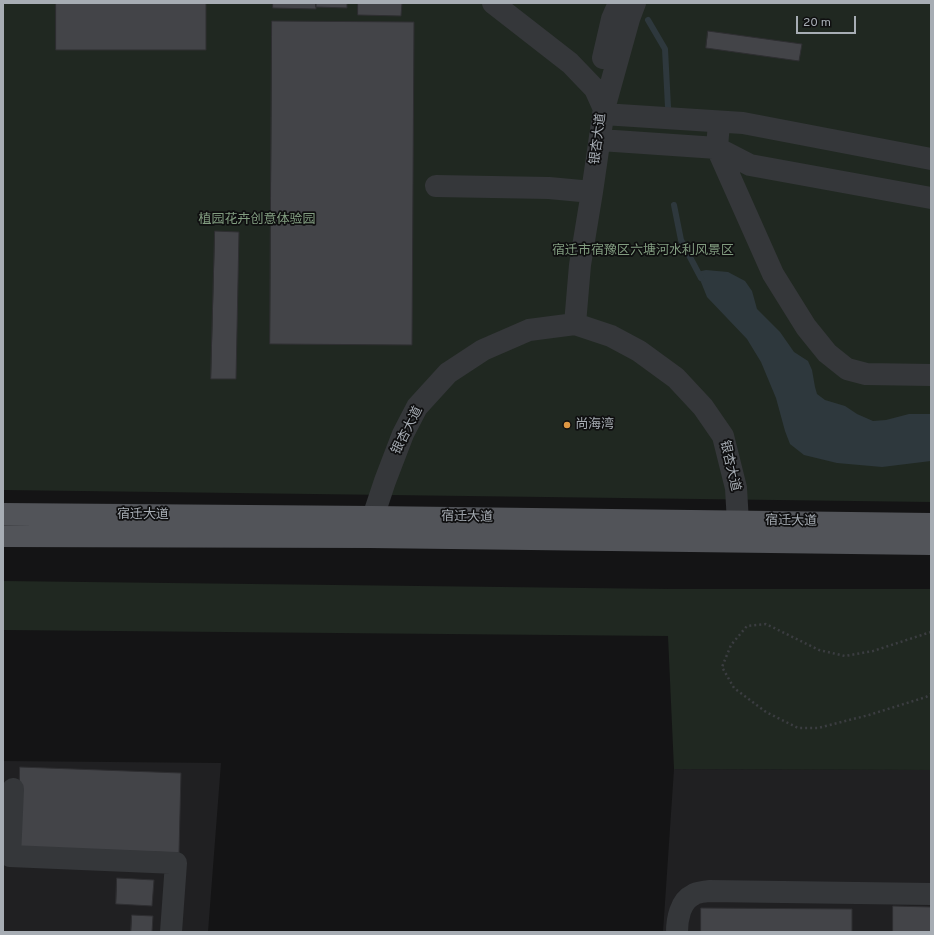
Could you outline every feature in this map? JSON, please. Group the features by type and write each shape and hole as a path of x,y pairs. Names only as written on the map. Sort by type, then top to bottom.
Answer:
{"main road":[{"name":"宿迁大道","path":"3,514 372,527 738,532 931,544"},
{"name":"宿迁大道","path":"738,532 931,524"},
{"name":"宿迁大道","path":"3,536 372,527"}],"street":[{"name":"银杏大道","path":"493,3 570,63 595,89 604,112 580,265 575,324"},
{"path":"595,89 612,19 619,3"},
{"path":"635,3 629,19 604,112 743,123 931,159"},
{"path":"719,122 717,148 773,274 806,327 828,353 847,370 866,374 931,375"},
{"path":"600,140 717,148 750,165 931,198"},
{"path":"436,186 548,188 592,192"},
{"name":"银杏大道","path":"372,527 385,481 400,441 417,407 448,373 483,350 530,330 575,324 611,336 640,351 676,378 703,407 723,436 736,488 738,532"},
{"path":"13,789 10,856 176,863 171,932"},
{"path":"677,932 677,921 683,904 692,895 709,891 931,894"}],"path":[{"path":"931,632 873,651 845,656 819,650 766,624 747,626 731,645 722,667 734,688 766,712 798,728 818,728 869,715 926,697 931,694"}],"shaded area":[{"path":"706,270 728,272 745,281 752,291 757,309 780,332 794,352 808,361 812,370 817,394 825,400 845,406 857,414 873,421 886,420 909,414 931,414 931,461 882,467 837,463 804,455 790,444 776,398 761,362 747,339 707,297 697,272"},
{"path":"3,761 221,763 208,932 3,932"},
{"path":"674,769 931,770 931,932 663,932"}],"green space":[{"name":"宿迁市宿豫区六塘河水利风景区","path":"3,3 931,3 931,502 3,490"},
{"path":"3,581 669,589 931,589 931,770 674,769 668,636 3,630"}],"building":[{"path":"56,3 206,3 206,50 56,50"},
{"path":"273,3 316,3 316,9 273,8"},
{"path":"316,3 347,3 347,8 316,7"},
{"path":"358,3 402,3 401,16 358,15"},
{"path":"272,21 414,22 412,345 270,344"},
{"path":"708,31 802,44 799,61 706,48"},
{"path":"215,231 239,232 236,379 211,379"},
{"path":"20,767 181,773 179,853 18,847"},
{"path":"117,878 154,880 152,906 116,904"},
{"path":"893,906 931,907 931,932 893,932"},
{"path":"701,908 852,909 852,932 701,932"},
{"path":"132,915 153,916 152,932 131,932"}],"waterway":[{"path":"648,20 665,49 668,107"},
{"path":"674,205 681,240 701,278"}],"place":[{"name":"尚海湾","path":"567,425"}],"park label":[{"name":"植园花卉创意体验园","path":"257,220"}]}
